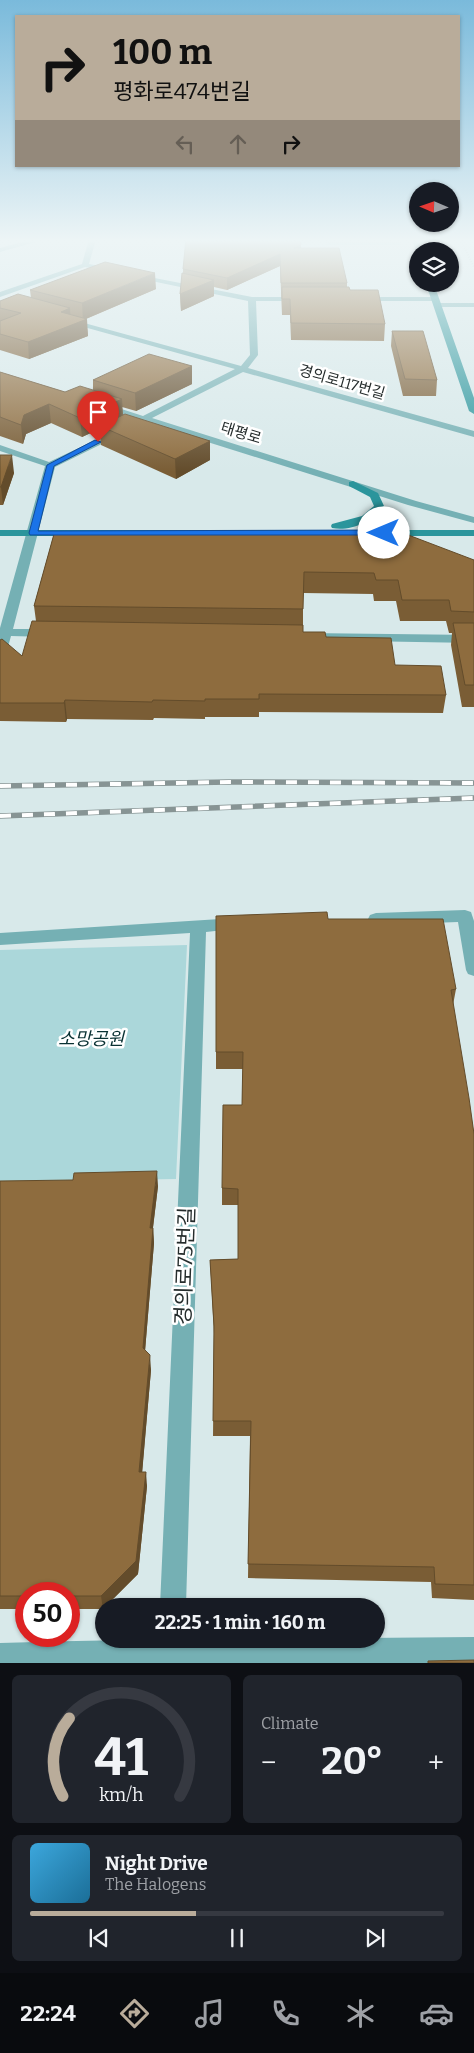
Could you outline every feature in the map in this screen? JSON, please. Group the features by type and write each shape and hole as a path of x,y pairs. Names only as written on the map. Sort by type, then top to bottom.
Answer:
{"main road":[{"path":"441,317 474,411"},
{"path":"273,533 338,526 372,516 379,506 378,501 374,495 353,484"},
{"path":"0,533 474,533"},
{"path":"402,533 425,544"}],"street":[{"name":"경의로117번길","path":"58,317 474,434"},
{"path":"0,448 50,465 244,368 254,355 253,317"},
{"name":"태평로","path":"90,402 474,520"},
{"path":"0,654 3,632 33,533 50,465"},
{"path":"3,632 56,633"},
{"path":"295,636 474,639"},
{"path":"356,920 464,916 474,970"},
{"path":"0,939 247,924"},
{"name":"경의로75번길","path":"173,1598 198,926"},
{"path":"0,1656 172,1651 294,1654 474,1650"}],"green space":[{"name":"소망공원","path":"187,945 176,1179 0,1182 0,950"}],"building":[{"path":"12,317 78,317 87,319 28,342 0,334 0,321"},
{"path":"291,317 383,317 385,324 291,323"},
{"path":"392,331 423,331 437,380 405,379"},
{"path":"149,354 192,366 135,393 93,380"},
{"path":"0,372 65,392 80,386 122,399 104,407 111,409 96,416 98,409 80,418 49,404 24,415 21,425 0,417"},
{"path":"125,414 210,441 175,459 100,426"},
{"path":"0,455 12,455 1,487 0,487"},
{"path":"403,533 474,560 474,612 451,611 449,600 402,600 398,580 376,580 374,573 304,572 303,609 34,606 54,534"},
{"path":"32,621 303,625 303,632 325,632 326,637 391,638 395,665 441,666 446,695 259,694 259,699 205,699 205,701 65,700 64,703 0,703 0,640 2,639 22,656"},
{"path":"453,623 474,623 474,685 465,685"},
{"path":"327,912 328,919 443,919 456,989 451,990 474,1134 474,1585 435,1584 434,1567 248,1564 251,1421 213,1421 214,1326 210,1260 238,1259 238,1189 222,1188 223,1105 242,1105 243,1052 216,1052 216,916"},
{"path":"157,1171 150,1228 153,1228 143,1348 150,1355 139,1472 146,1472 136,1561 101,1596 80,1596 80,1582 15,1582 15,1596 0,1596 0,1181 73,1180 74,1173"},
{"path":"474,1660 474,1663 428,1663 428,1661"}],"railway":[{"path":"0,786 229,782 474,783"},
{"path":"0,816 474,798"}],"route":[{"path":"98,442 50,465 33,533 384,533"}]}
